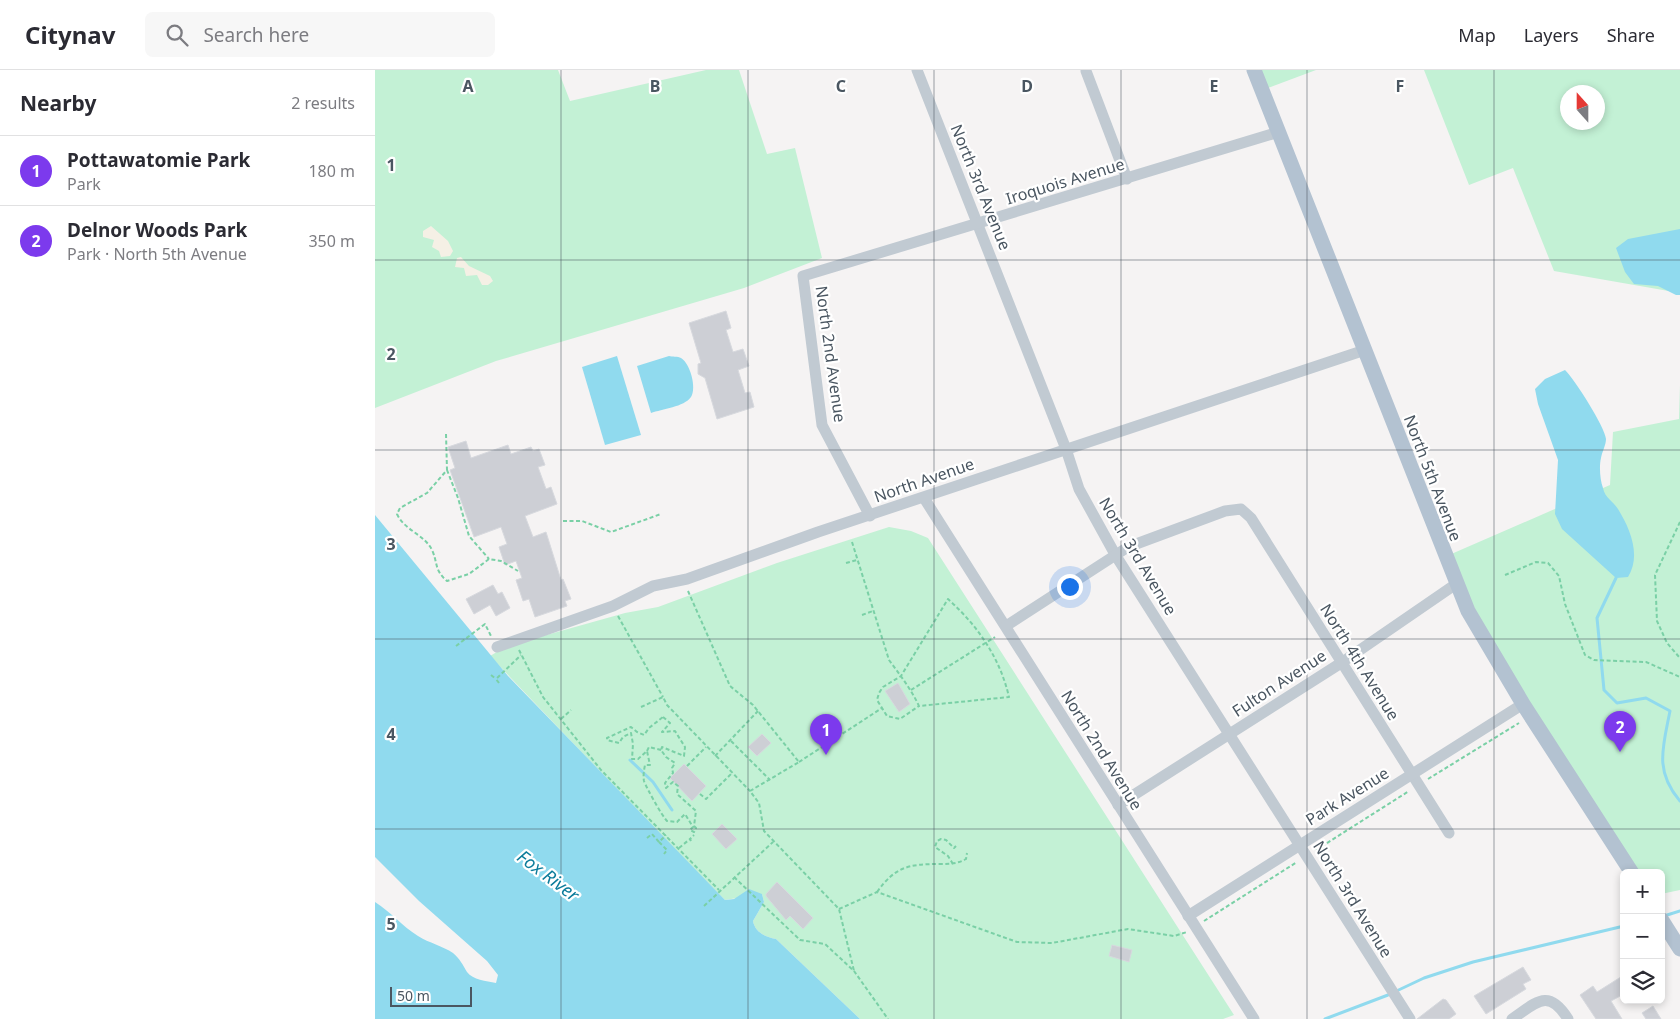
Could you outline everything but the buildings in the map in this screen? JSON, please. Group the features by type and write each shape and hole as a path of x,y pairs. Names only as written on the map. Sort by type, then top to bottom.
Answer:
{"main road":[{"name":"North 5th Avenue","path":"1254,70 1456,584 1479,633 1628,869"},
{"path":"1665,925 1680,949"}],"street":[{"name":"North 3rd Avenue","path":"917,70 1066,449 1079,489 1116,556 1407,1014"},
{"path":"1086,71 1127,179"},
{"name":"Iroquois Avenue","path":"803,276 1279,132"},
{"name":"North 2nd Avenue","path":"803,276 822,425 870,516"},
{"name":"North Avenue","path":"497,647 613,606 653,586 687,579 818,532 1365,350"},
{"name":"North 2nd Avenue","path":"923,498 1254,1019"},
{"name":"North 4th Avenue","path":"1116,556 1128,547 1225,511 1241,509 1251,518 1449,833"},
{"path":"1006,626 1116,556"},
{"name":"Fulton Avenue","path":"1118,805 1341,663 1456,584"},
{"name":"Park Avenue","path":"1188,916 1523,704"},
{"path":"1511,1019 1539,1002 1552,1001 1560,1005 1568,1019"}],"path":[{"path":"446,434 447,470 458,498 469,536 489,558 501,561 517,571"},
{"path":"447,470 427,493 400,508 397,514 400,522 432,550 441,576 447,581 469,574 489,558"},
{"path":"563,521 582,521 611,532 661,514"},
{"path":"1680,522 1655,575 1657,621 1667,643 1680,658"},
{"path":"852,542 889,660 911,690 919,706"},
{"path":"846,563 857,560"},
{"path":"1505,575 1536,562 1548,563 1559,576 1565,604 1585,655 1594,660 1606,662 1646,662 1680,677"},
{"path":"688,591 730,686 758,711 799,762"},
{"path":"948,599 973,625 986,642 998,661 1009,697 919,706 899,719 887,716 877,700 879,693 883,687 901,676 948,599"},
{"path":"613,606 667,706 750,791 759,803 764,831 839,909 854,971"},
{"path":"862,615 873,611"},
{"path":"457,646 485,624 497,647"},
{"path":"911,690 995,636"},
{"path":"514,641 543,697 601,770 719,890"},
{"path":"495,679 521,654"},
{"path":"491,675 499,682"},
{"path":"641,707 663,697"},
{"path":"750,791 799,762 882,708"},
{"path":"561,719 571,710"},
{"path":"715,756 758,711"},
{"path":"661,750 662,747 672,749 685,756 685,747 675,731 662,732 670,723 663,717 649,728 644,735 631,727 607,738 607,740 619,743 623,737 631,733 633,744 632,758 638,759 649,747 661,750 666,757 675,763 671,768 673,773 665,783 666,788 673,782 679,786 677,794 696,811 695,835 679,848"},
{"path":"877,892 1017,942 1052,943 1128,929 1174,936 1184,934 1519,723"},
{"path":"731,740 770,780"},
{"path":"687,766 706,747"},
{"path":"647,751 650,765 645,765 644,783 655,800 659,811 667,821 672,822 677,822 685,814 693,827 690,830 695,835"},
{"path":"700,794 705,799 732,773"},
{"path":"647,838 652,834 667,850 663,854"},
{"path":"652,844 666,835"},
{"path":"953,864 948,856 935,847 937,841 941,839 946,840 953,848 956,846"},
{"path":"704,906 719,890 773,842"},
{"path":"658,850 663,846"},
{"path":"839,909 877,892 889,875 904,868 923,864 953,864 966,859 967,854"},
{"path":"734,877 800,940 825,944 854,971 888,1019"}],"green space":[{"path":"375,70 558,70 570,101 706,70 739,70 767,154 795,148 822,258 744,288 496,361 375,408"},
{"path":"1261,70 1316,70 1268,88"},
{"path":"1424,70 1680,70 1680,293 1554,271 1513,168 1469,185"},
{"path":"1680,385 1680,890 1665,893 1665,869 1634,869 1483,632 1449,555 1610,485 1613,432 1679,419"},
{"path":"889,527 911,531 928,538 1234,1015 1223,1019 860,1019 776,939 758,931 753,921 764,902 762,894 725,900 490,656 507,646 625,613 658,607 777,563"}],"sand":[{"path":"431,226 448,241 453,251 450,256 441,257 439,251 432,247 434,240 423,237 423,231"},
{"path":"461,257 469,266 490,276 493,281 488,285 482,285 477,275 466,276 464,268 455,267 457,258"}],"water":[{"path":"1680,229 1680,295 1676,295 1658,286 1634,284 1625,272 1616,248 1628,239"},
{"path":"617,356 641,435 605,445 582,367"},
{"path":"669,356 680,357 687,365 693,382 693,393 683,403 651,413 637,366"},
{"path":"1565,370 1589,404 1601,425 1606,439 1600,465 1601,481 1605,494 1618,509 1627,526 1633,543 1634,560 1628,577 1616,578 1562,529 1555,514 1558,460 1538,404 1535,389 1545,379"},
{"name":"Fox River","path":"375,515 508,676 725,900 734,899 749,889 762,894 764,902 753,921 758,931 776,939 860,1019 375,1019 375,902 418,936 453,953 473,977 496,983 498,975 487,961 419,901 375,857"}],"waterway":[{"path":"1616,578 1597,618 1604,690 1617,703 1646,698 1670,711 1663,747 1664,769 1666,779 1680,801"},
{"path":"630,760 653,782 672,810"},
{"path":"1665,916 1680,911"},
{"path":"1325,1019 1388,995 1424,978 1473,962 1620,927"}],"place":[{"name":"Delnor Woods Park","path":"1620,752"},
{"name":"Pottawatomie Park","path":"826,755"}]}
